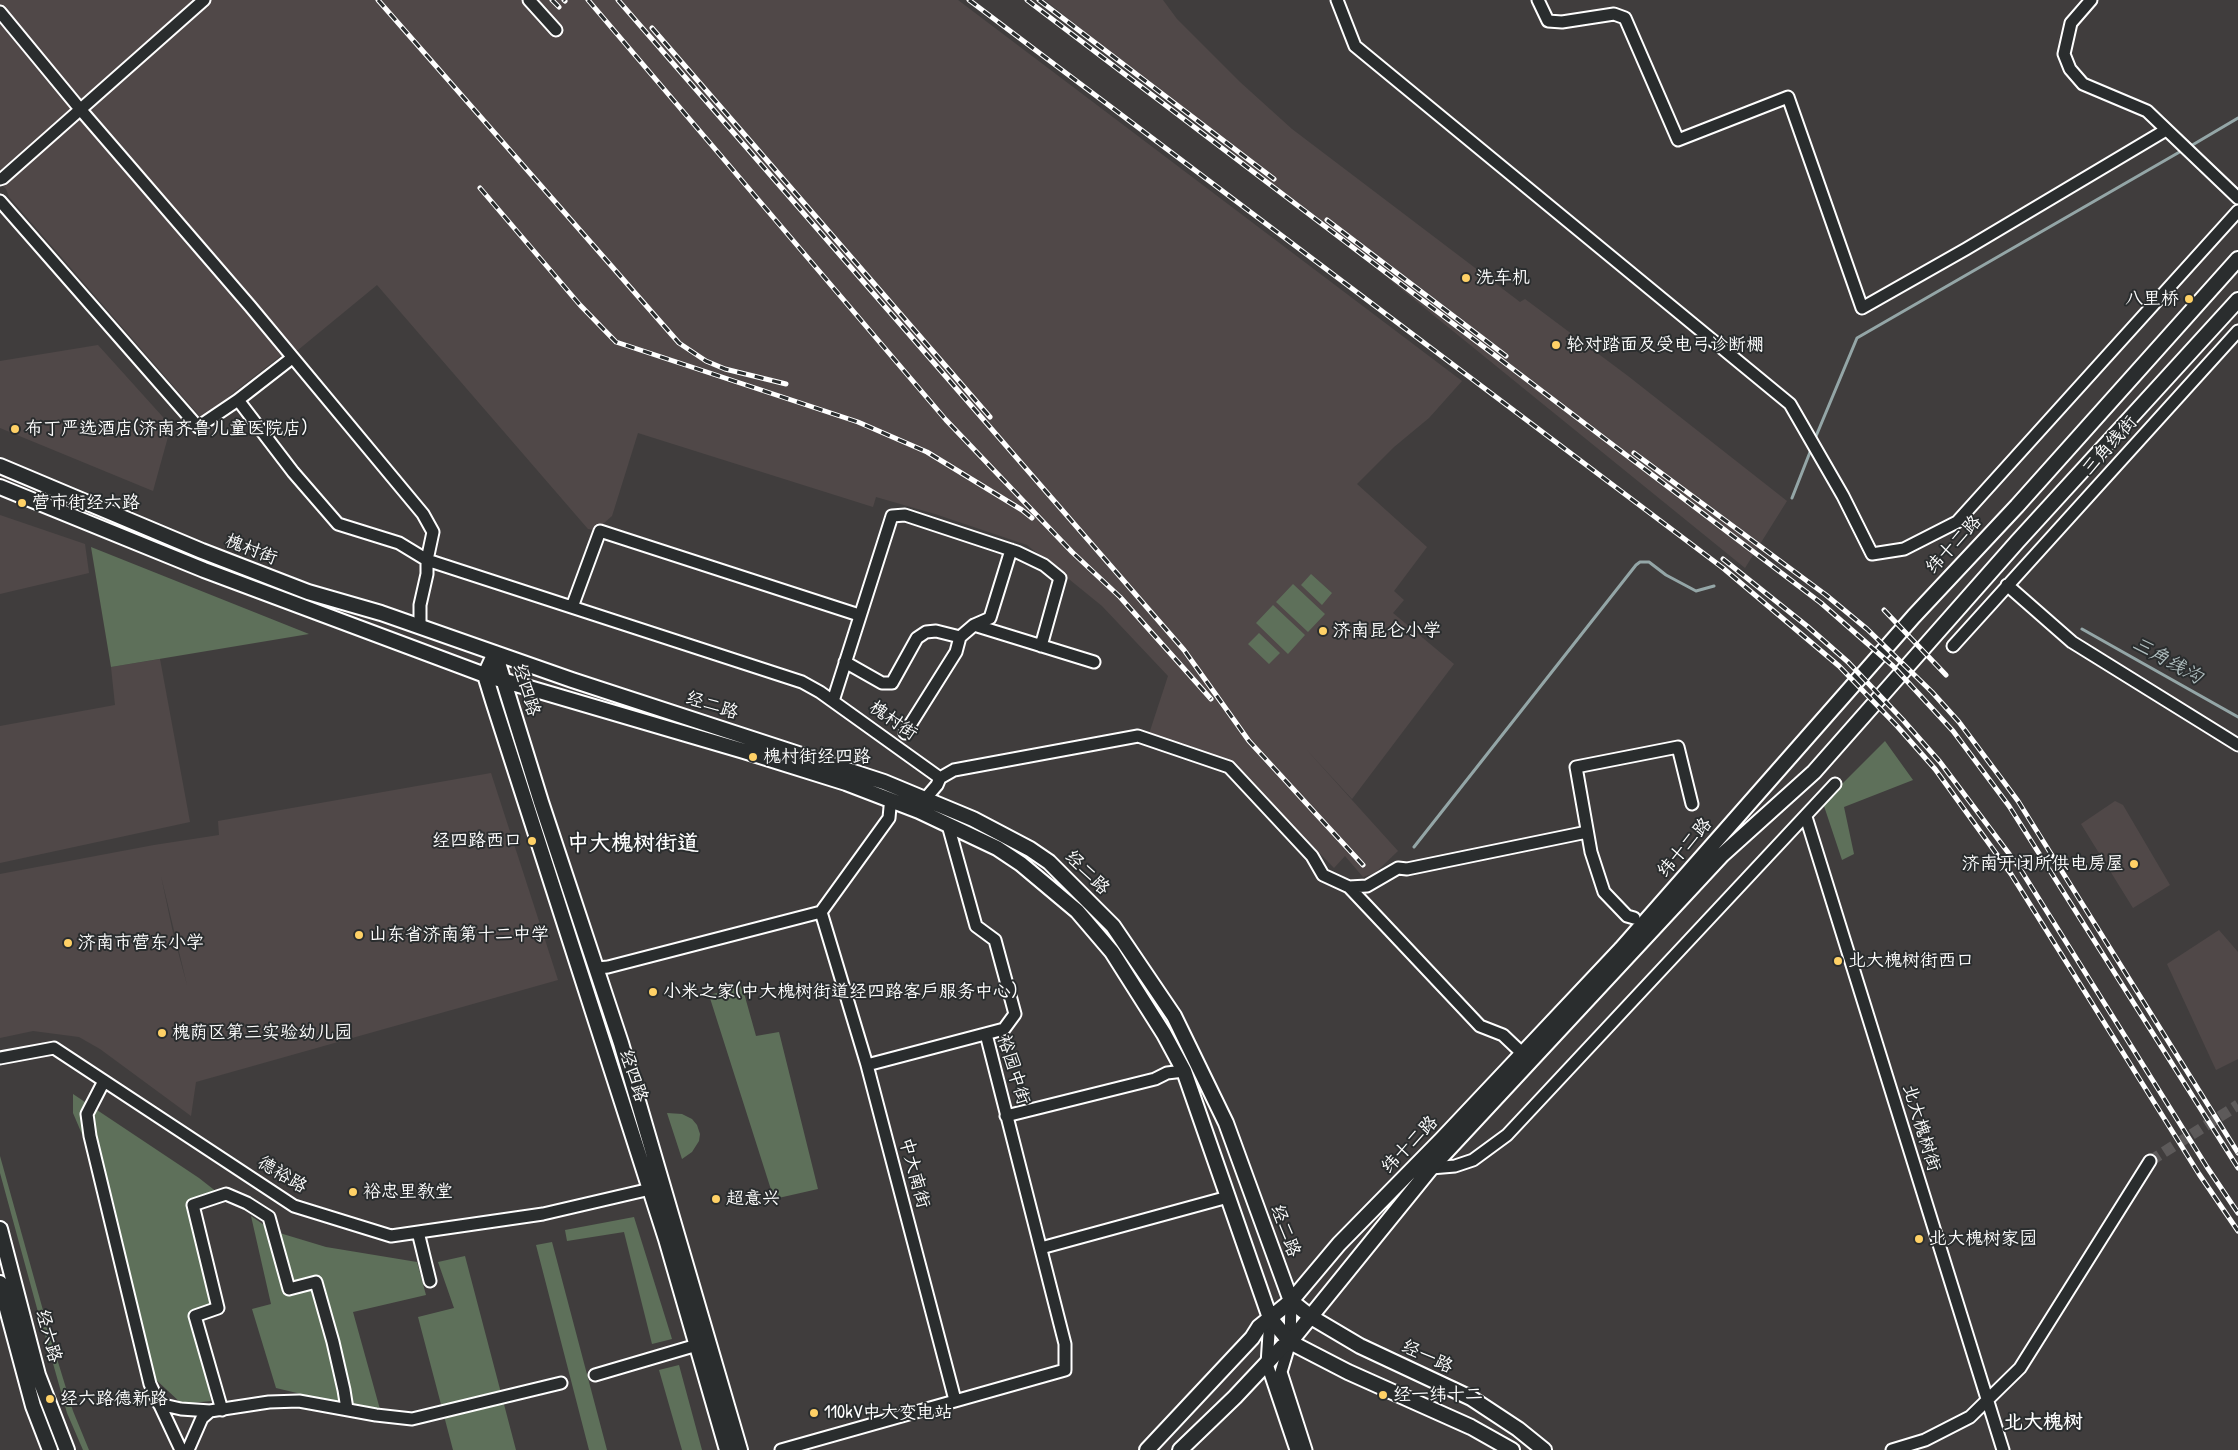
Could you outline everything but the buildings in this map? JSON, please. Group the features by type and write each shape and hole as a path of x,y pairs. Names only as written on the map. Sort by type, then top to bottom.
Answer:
{"main road":[{"name":"纬十二路","path":"1147,1450 1252,1338 1259,1327 1291,1301 1339,1244 1523,1054 1621,949 1914,616 2017,506 2238,258"},
{"name":"纬十二路","path":"1180,1450 1282,1347 1290,1342 1431,1168 1722,855 1814,772 2017,542 2238,300"},
{"name":"槐村街","path":"0,466 202,552 308,592 420,626 495,653"},
{"name":"槐村街","path":"0,487 204,570 485,675"},
{"name":"经四路","path":"495,653 485,675 650,1190 727,1450"},
{"name":"经四路","path":"495,653 541,802 597,968 663,1185 740,1450"},
{"name":"经二路","path":"495,653 884,782 973,819 1030,849 1049,862 1113,926 1174,1016 1222,1115 1291,1301"},
{"name":"经二路","path":"485,675 744,750 846,783 948,825 997,848 1022,864 1077,912 1112,952 1164,1034 1184,1071 1270,1318"},
{"name":"经六路","path":"0,1229 38,1375 67,1450"},
{"name":"经六路","path":"0,1284 33,1406 50,1450"},
{"name":"经一路","path":"1291,1301 1311,1317 1360,1346 1471,1398 1518,1429 1544,1450"},
{"path":"1270,1318 1290,1342 1348,1372 1472,1427 1512,1450"}],"street":[{"path":"0,178 3,178 204,0"},
{"path":"530,0 556,30"},
{"path":"1337,0 1355,46 1790,404 1826,465 1872,554 1904,549 1957,522 2238,211"},
{"path":"1538,0 1548,20 1562,22 1614,14 1625,18 1678,140 1788,97 1862,308 1966,249 2166,130"},
{"path":"2091,0 2071,23 2064,54 2070,70 2083,84 2147,111 2238,198"},
{"path":"0,12 80,109 250,306 423,514 432,532 427,560 427,574 420,605 420,626"},
{"path":"0,201 198,427 238,400 292,358"},
{"name":"三角线街","path":"1954,646 2238,331"},
{"name":"槐村街","path":"238,400 293,472 338,524 398,543 427,560 802,682 832,701 940,778"},
{"path":"832,701 892,516 905,515 1011,550 1044,565 1060,578 1042,646"},
{"path":"572,608 600,531 859,615"},
{"path":"905,733 956,652 960,637 974,625 990,618 1011,550"},
{"path":"2007,585 2072,642 2238,744"},
{"path":"974,625 1094,662"},
{"path":"845,662 882,683 892,683 916,638 926,632 936,631 960,637"},
{"path":"925,799 937,786 940,778 954,770 1107,744 1138,736 1229,767 1312,856 1323,876 1349,887 1480,1026 1504,1035 1523,1054"},
{"path":"1634,918 1627,916 1604,892 1591,852 1576,767 1678,747 1692,804"},
{"path":"1431,1168 1455,1166 1473,1160 1507,1136 1835,784"},
{"path":"597,968 608,968 821,912 889,818 890,807 895,802"},
{"name":"北大槐树街","path":"1806,817 2003,1450"},
{"path":"948,825 976,926 995,940 1015,1014 1004,1029 986,1034"},
{"path":"1349,887 1367,886 1398,868 1407,869 1588,832"},
{"name":"中大南街","path":"821,912 867,1064 955,1400"},
{"name":"裕园中街","path":"867,1064 986,1034 1006,1116 1155,1079 1167,1073 1184,1071"},
{"name":"德裕路","path":"0,1058 54,1048 294,1206 391,1236 543,1214 650,1190 663,1185"},
{"path":"104,1081 87,1114 90,1136 150,1384 181,1450"},
{"path":"781,1450 1065,1370 1065,1344 1006,1116"},
{"path":"1892,1450 1925,1440 1970,1417 2020,1368 2150,1161"},
{"path":"222,1410 195,1316 218,1308 193,1205 226,1194 247,1203 269,1217 288,1290 316,1282 333,1342 347,1410"},
{"path":"1040,1248 1228,1197"},
{"path":"418,1232 430,1282"},
{"name":"经二路","path":"1291,1301 1290,1342 1281,1372 1306,1450"},
{"name":"经二路","path":"1270,1318 1267,1364 1296,1450"},
{"path":"595,1375 696,1346"},
{"path":"159,1404 181,1409 210,1411 269,1402 299,1401 412,1419 561,1383"},
{"path":"188,1450 202,1418 210,1411"}],"shaded area":[{"path":"0,0 958,0 1462,381 1429,418 1394,447 1357,484 1427,547 1394,591 1404,600 1393,613 1454,664 1352,799 1305,748 1398,851 1375,873 1363,877 1345,856 1334,868 1229,760 1149,734 1168,676 1102,606 1027,545 935,514 876,497 873,507 638,433 612,516 596,530 588,529 377,285 298,350 287,351 234,392 203,420 9,197 6,189 0,183"},
{"path":"1045,0 1163,0 1177,19 1240,82 1292,129 1520,302 1525,299 1628,376 1787,501 1745,568"},
{"path":"98,345 171,426 153,491 0,428 0,361"},
{"path":"0,515 85,544 89,573 0,594"},
{"path":"160,659 190,822 0,863 0,726 115,705 111,667"},
{"name":"山东省济南第十二中学","path":"491,773 558,980 196,1082 191,1116 100,1049 79,1037 33,1031 0,1038 0,874 154,845 219,835 218,821","holes":["161,876 187,985 173,933"]},
{"path":"2115,801 2123,805 2170,885 2133,908 2081,824"},
{"path":"2219,930 2238,952 2238,1059 2216,1070 2167,964"}],"green space":[{"path":"91,547 309,634 111,667"},
{"path":"1311,574 1332,593 1322,605 1301,585"},
{"path":"1293,584 1325,614 1308,632 1276,602"},
{"path":"1273,605 1305,635 1288,654 1256,623"},
{"path":"1259,633 1280,653 1269,664 1248,644"},
{"path":"1885,741 1913,780 1844,807 1854,854 1842,860 1823,803"},
{"path":"742,986 756,1036 779,1032 818,1189 774,1199 709,995"},
{"path":"73,1094 199,1178 227,1200 199,1208 213,1299 196,1321 211,1401 182,1404 153,1377 87,1146 73,1113"},
{"path":"667,1113 682,1114 692,1119 697,1125 700,1134 699,1141 692,1152 682,1159"},
{"path":"0,1156 46,1321 41,1323 0,1173"},
{"path":"251,1216 273,1231 326,1247 417,1262 426,1295 353,1312 381,1413 276,1388 252,1309 271,1304"},
{"path":"634,1217 672,1339 652,1344 624,1232 567,1241 565,1230"},
{"path":"552,1242 607,1450 589,1450 536,1245"},
{"path":"465,1256 516,1450 453,1450 418,1317 454,1308 438,1262"},
{"path":"47,1326 73,1411 89,1450 83,1450 67,1413 43,1328"},
{"path":"679,1365 702,1450 682,1450 659,1370"}],"waterway":[{"path":"2189,147 2238,118"},
{"path":"1814,441 1857,338 2183,150"},
{"path":"1792,498 1812,447"},
{"path":"1414,847 1636,565 1640,562 1649,562 1666,575 1696,591 1714,586"},
{"name":"三角线沟","path":"2082,629 2238,717"}],"tunnel":[{"path":"2150,1161 2238,1105"}],"railway":[{"path":"378,0 679,343 706,361 725,369 786,384"},
{"path":"552,0 559,7"},
{"path":"588,0 946,420 1072,552 1120,597 1211,699"},
{"path":"618,0 1184,650 1249,741 1363,865"},
{"path":"969,0 1723,568 1839,666 1897,726 1935,769 2011,874 2199,1174 2238,1231"},
{"path":"1027,0 1821,603 1893,666 1953,731 2009,806 2238,1168"},
{"path":"1039,0 1274,179"},
{"path":"652,28 990,417"},
{"path":"480,188 580,305 616,342 858,422 927,452 1032,518"},
{"path":"1327,220 1506,356"},
{"path":"1634,453 1826,595 1867,629 1932,692 1959,722 2018,801 2238,1153"},
{"path":"1723,559 1807,626 1848,662 1940,762 2019,867 2207,1167 2238,1213"},
{"path":"1884,610 1946,675"}],"place":[{"name":"洗车机","path":"1466,278"},
{"name":"八里桥","path":"2189,299"},
{"name":"轮对踏面及受电弓诊断棚","path":"1556,345"},
{"name":"布丁严选酒店(济南齐鲁儿童医院店)","path":"15,429"},
{"name":"营市街经六路","path":"22,503"},
{"name":"济南昆仑小学","path":"1323,631"},
{"name":"槐村街经四路","path":"753,757"},
{"name":"经四路西口","path":"532,841"},
{"name":"济南开闭所供电房屋","path":"2134,864"},
{"name":"山东省济南第十二中学","path":"359,935"},
{"name":"济南市营东小学","path":"68,943"},
{"name":"北大槐树街西口","path":"1838,961"},
{"name":"小米之家(中大槐树街道经四路客户服务中心)","path":"653,992"},
{"name":"槐荫区第三实验幼儿园","path":"162,1033"},
{"name":"裕忠里教堂","path":"353,1192"},
{"name":"超意兴","path":"716,1199"},
{"name":"北大槐树家园","path":"1919,1239"},
{"name":"经一纬十二","path":"1383,1395"},
{"name":"经六路德新路","path":"50,1399"},
{"name":"110kV中大变电站","path":"814,1413"}],"district":[{"name":"中大槐树街道","path":"633,844"},
{"name":"北大槐树","path":"2043,1423"}]}
